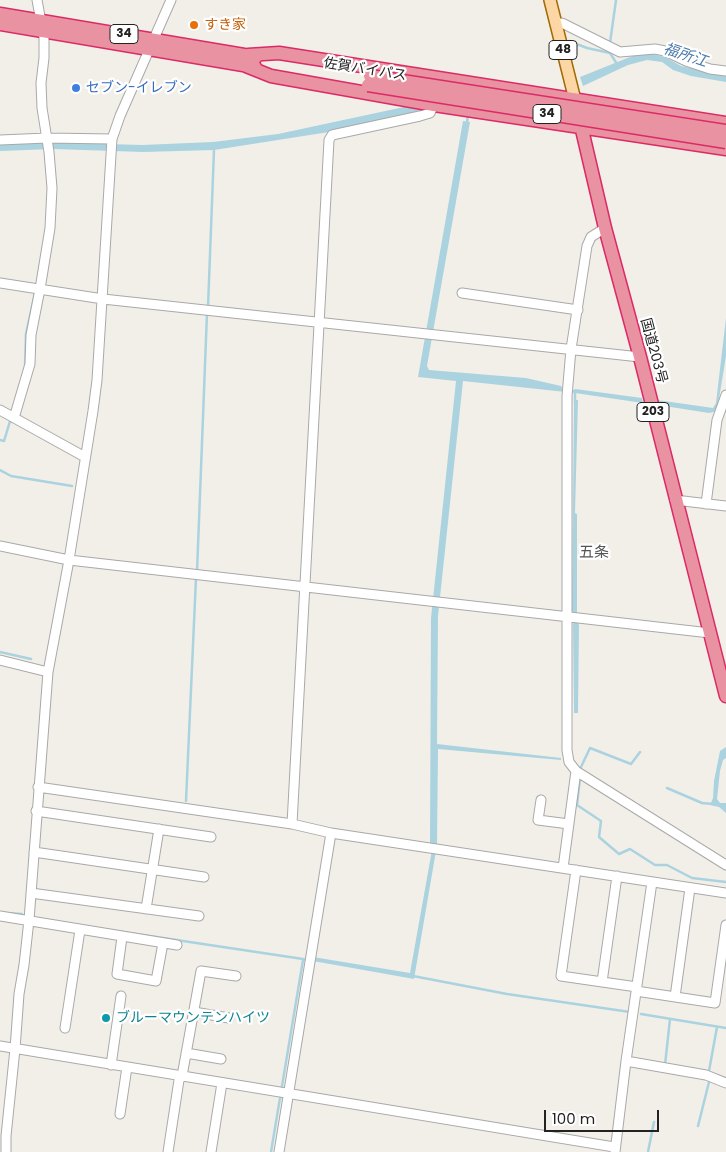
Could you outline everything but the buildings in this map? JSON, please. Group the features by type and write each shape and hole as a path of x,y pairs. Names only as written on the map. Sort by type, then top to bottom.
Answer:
{"highway":[{"name":"佐賀バイパス","path":"0,14 41,25 247,61 726,131"},
{"name":"佐賀バイパス","path":"0,24 41,25"},
{"name":"34","path":"247,61 279,53 575,100"},
{"name":"34","path":"247,61 271,76 434,105 582,127"},
{"name":"佐賀バイパス","path":"370,80 726,142"},
{"path":"575,100 726,123"},
{"name":"国道203号","path":"575,100 605,228 726,696"},
{"path":"582,127 726,149"}],"main road":[{"name":"48","path":"550,0 575,100"}],"street":[{"path":"12,416 30,364 31,335 50,228 52,188 41,91 44,58 37,0"},
{"path":"6,1152 4,1112 15,1049 19,994 29,920 48,672 94,404 103,299 112,139 120,116 171,0"},
{"path":"556,24 562,24 620,52 655,49 665,51 686,61 726,71"},
{"path":"292,824 329,140 332,135 430,113 434,105"},
{"path":"0,140 47,138 112,139"},
{"path":"605,228 591,238 587,246 571,349 568,392 567,750 569,762 576,771 726,865"},
{"path":"0,282 103,299 640,358"},
{"path":"462,293 578,310"},
{"path":"706,504 717,420 726,396"},
{"path":"0,410 85,457"},
{"path":"675,500 726,506"},
{"path":"0,546 68,560 710,633"},
{"path":"0,660 48,672"},
{"path":"563,868 576,771"},
{"path":"38,786 726,893"},
{"path":"541,800 538,820 569,824"},
{"path":"36,811 211,837"},
{"path":"146,909 159,829"},
{"path":"279,1152 331,833"},
{"path":"34,852 204,877"},
{"path":"576,870 561,976 715,1003 726,925"},
{"path":"602,982 617,876"},
{"path":"0,1046 615,1149 652,882"},
{"path":"675,997 690,888"},
{"path":"31,893 199,916"},
{"path":"0,916 177,945"},
{"path":"65,1028 80,930"},
{"path":"122,937 116,974 156,981 163,943"},
{"path":"168,1152 178,1080 182,1076 201,971 236,976"},
{"path":"111,1065 122,996"},
{"path":"194,1012 229,1018"},
{"path":"186,1053 221,1059"},
{"path":"626,1061 706,1075 726,1083"},
{"path":"120,1114 127,1067"},
{"path":"212,1152 222,1083"}],"water":[{"path":"652,54 665,57 681,66 726,76 726,82 691,76 673,70 662,62 647,60 628,65 583,86 580,77 635,55"},
{"path":"404,107 423,110 401,117 329,132 214,150 143,152 53,149 0,151 0,145 40,142 142,145 213,142 278,134"},
{"path":"463,121 470,122 427,366 429,370 526,378 561,386 563,389 572,391 575,389 642,398 643,403 575,393 463,381 438,616 437,744 561,758 561,760 438,749 437,845 430,844 431,618 456,381 418,377"},
{"path":"726,318 726,356 718,405 714,412 709,413 658,405 657,400 713,408 716,403"},
{"path":"574,400 578,400 575,513 577,514 577,618 579,625 578,713 574,713 574,619 572,613"},
{"path":"726,747 726,758 723,760 720,771 717,799 720,803 726,803 726,813 719,807 710,805 713,798 714,781 720,751"},
{"path":"432,850 436,851 414,979 313,961 313,957 410,973"}],"waterway":[{"path":"610,43 616,0"},
{"path":"569,41 587,48 610,53 617,64"},
{"path":"467,122 468,115"},
{"path":"208,307 214,150"},
{"path":"25,367 26,334 35,293"},
{"path":"197,572 207,313"},
{"path":"575,393 575,403"},
{"path":"0,440 4,441 11,418"},
{"path":"0,470 11,476 72,486"},
{"path":"186,801 196,578"},
{"path":"0,652 31,659"},
{"path":"581,767 590,748 631,764 640,752"},
{"path":"580,778 577,805 601,821 599,837 619,854 630,849 655,865 667,865 692,878 726,882"},
{"path":"667,788 702,803 713,804"},
{"path":"6,913 22,914"},
{"path":"103,929 303,959"},
{"path":"271,1152 303,960 309,958"},
{"path":"413,976 507,994 630,1012"},
{"path":"641,1014 726,1028"},
{"path":"665,1065 670,1019"},
{"path":"709,1071 717,1027"},
{"path":"698,1126 709,1082"},
{"path":"648,1152 654,1122"}],"place":[{"name":"すき家","path":"194,25"},
{"name":"セブン-イレブン","path":"76,88"},
{"name":"ブルーマウンテンハイツ","path":"106,1018"}],"district":[{"name":"五条","path":"594,553"}],"water label":[{"name":"福所江","path":"685,56"}]}
